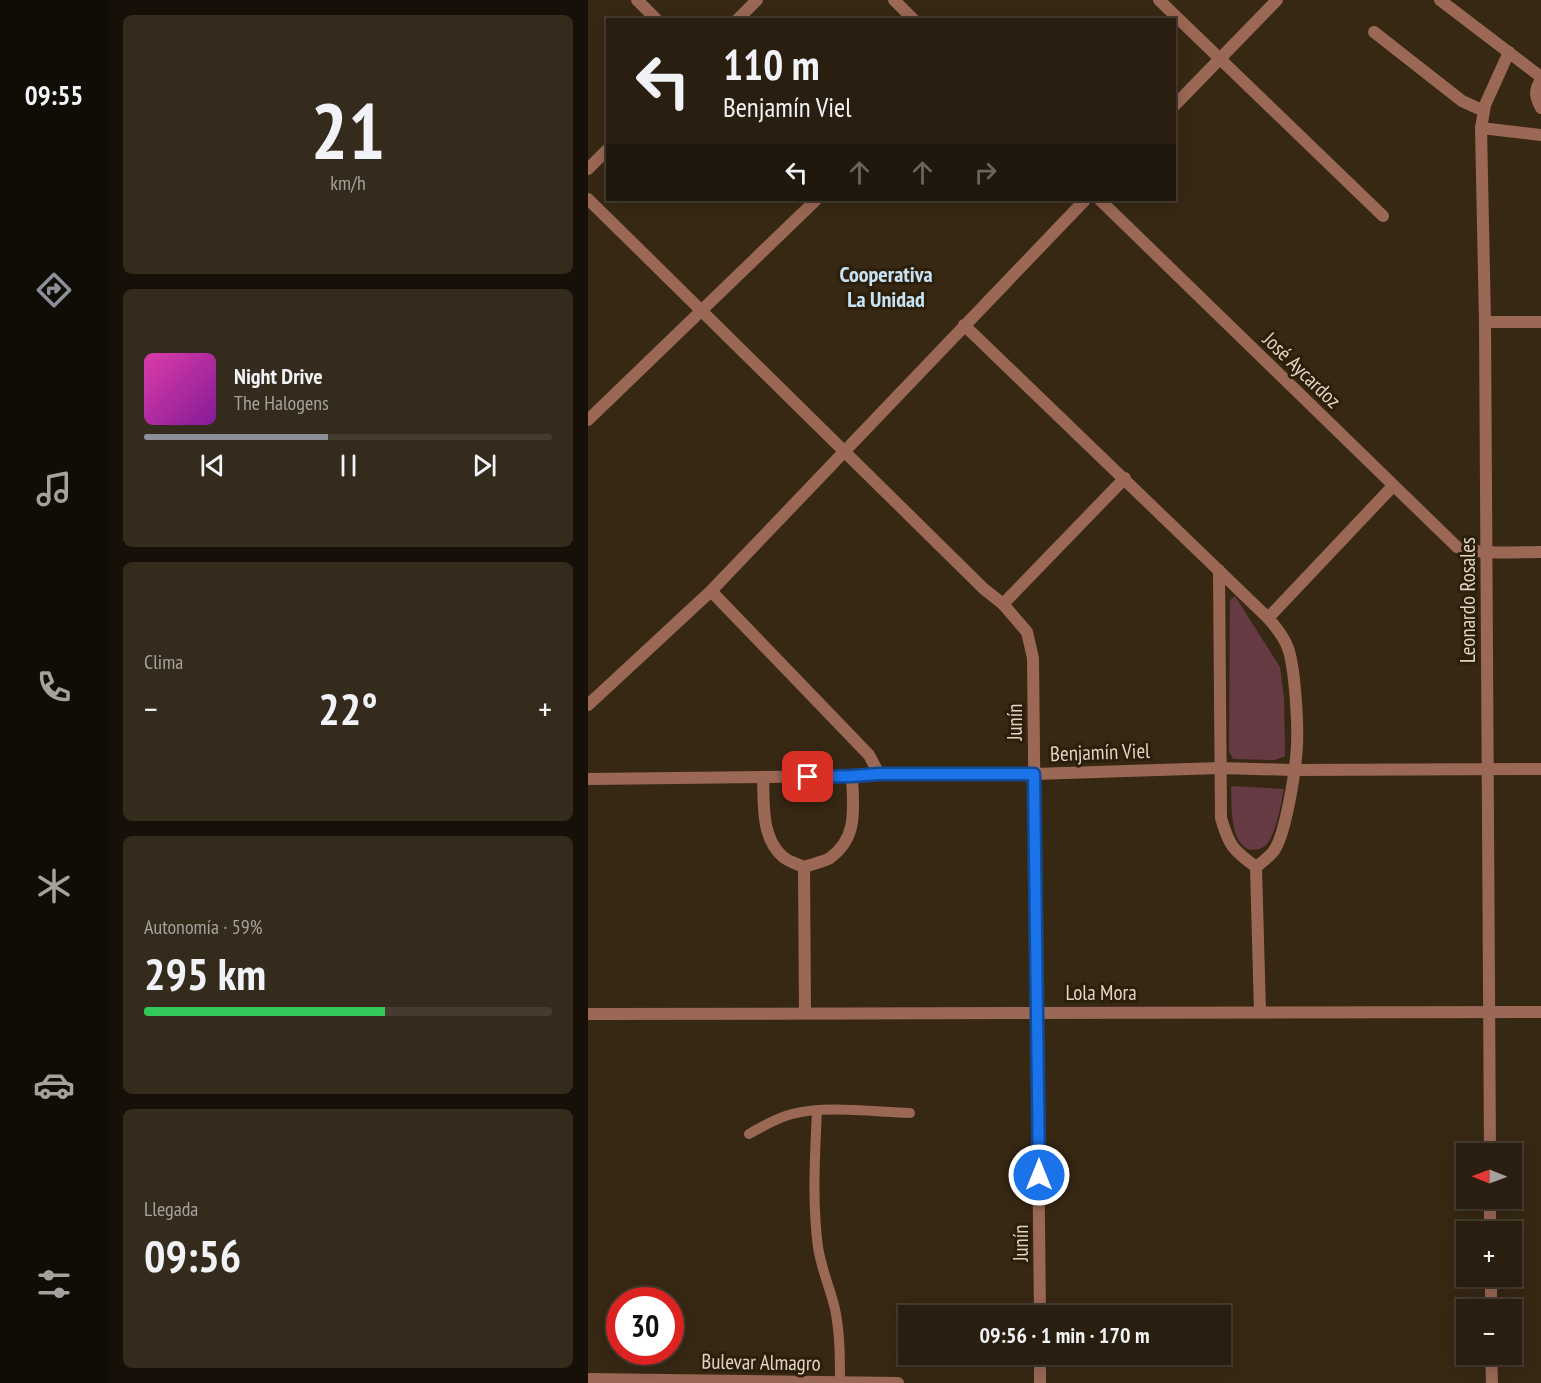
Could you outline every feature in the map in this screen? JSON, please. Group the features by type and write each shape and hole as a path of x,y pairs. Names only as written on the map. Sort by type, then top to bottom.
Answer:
{"street":[{"path":"637,0 655,18"},
{"path":"739,18 757,0"},
{"path":"894,0 912,18"},
{"path":"1159,0 1383,216"},
{"path":"1176,104 1277,0"},
{"path":"1440,0 1541,79 1536,87 1537,99 1541,108"},
{"path":"1374,32 1461,101 1484,111"},
{"name":"Leonardo Rosales","path":"1490,1143 1485,322 1481,128 1484,111 1509,52"},
{"path":"1481,128 1541,135"},
{"path":"588,169 606,151"},
{"path":"588,199 984,589 1003,604 1125,478"},
{"path":"588,420 815,201"},
{"path":"588,705 711,591 1084,201"},
{"name":"José Aycardoz","path":"1101,201 1457,547 1486,552 1541,552"},
{"path":"1485,322 1541,322"},
{"path":"964,325 1125,478 1279,630 1289,650 1293,674 1297,746 1287,819 1281,837 1274,852 1256,867"},
{"path":"1268,618 1393,486"},
{"path":"1220,570 1221,818 1226,838 1233,850 1256,867"},
{"path":"711,591 869,755 879,774"},
{"name":"Junín","path":"1003,604 1028,632 1034,658 1040,1305"},
{"name":"Benjamín Viel","path":"588,779 1034,774 1220,768 1541,769"},
{"path":"763,777 765,821 772,842 783,857 804,867 829,859 844,845 854,823 852,776"},
{"path":"804,867 805,1013"},
{"path":"1256,867 1260,1012"},
{"name":"Lola Mora","path":"588,1014 1038,1011 1541,1012"},
{"path":"1040,1365 1040,1383"},
{"path":"1491,1365 1492,1383"},
{"path":"588,1368 588,1381"},
{"name":"Bulevar Almagro","path":"588,1381 898,1383"}],"lane":[{"path":"749,1134 776,1119 817,1110 910,1113"},
{"path":"817,1110 814,1207 819,1249 835,1310 840,1382"}],"shaded area":[{"path":"1235,596 1280,667 1284,697 1285,756 1275,760 1233,759 1229,752 1230,600"},
{"path":"1231,786 1284,789 1275,828 1269,841 1263,847 1251,850 1244,847 1239,840 1233,823"}],"district":[{"name":"Cooperativa La Unidad","path":"886,286"}],"route":[{"path":"808,777 879,774 1034,774 1039,1175"}]}
